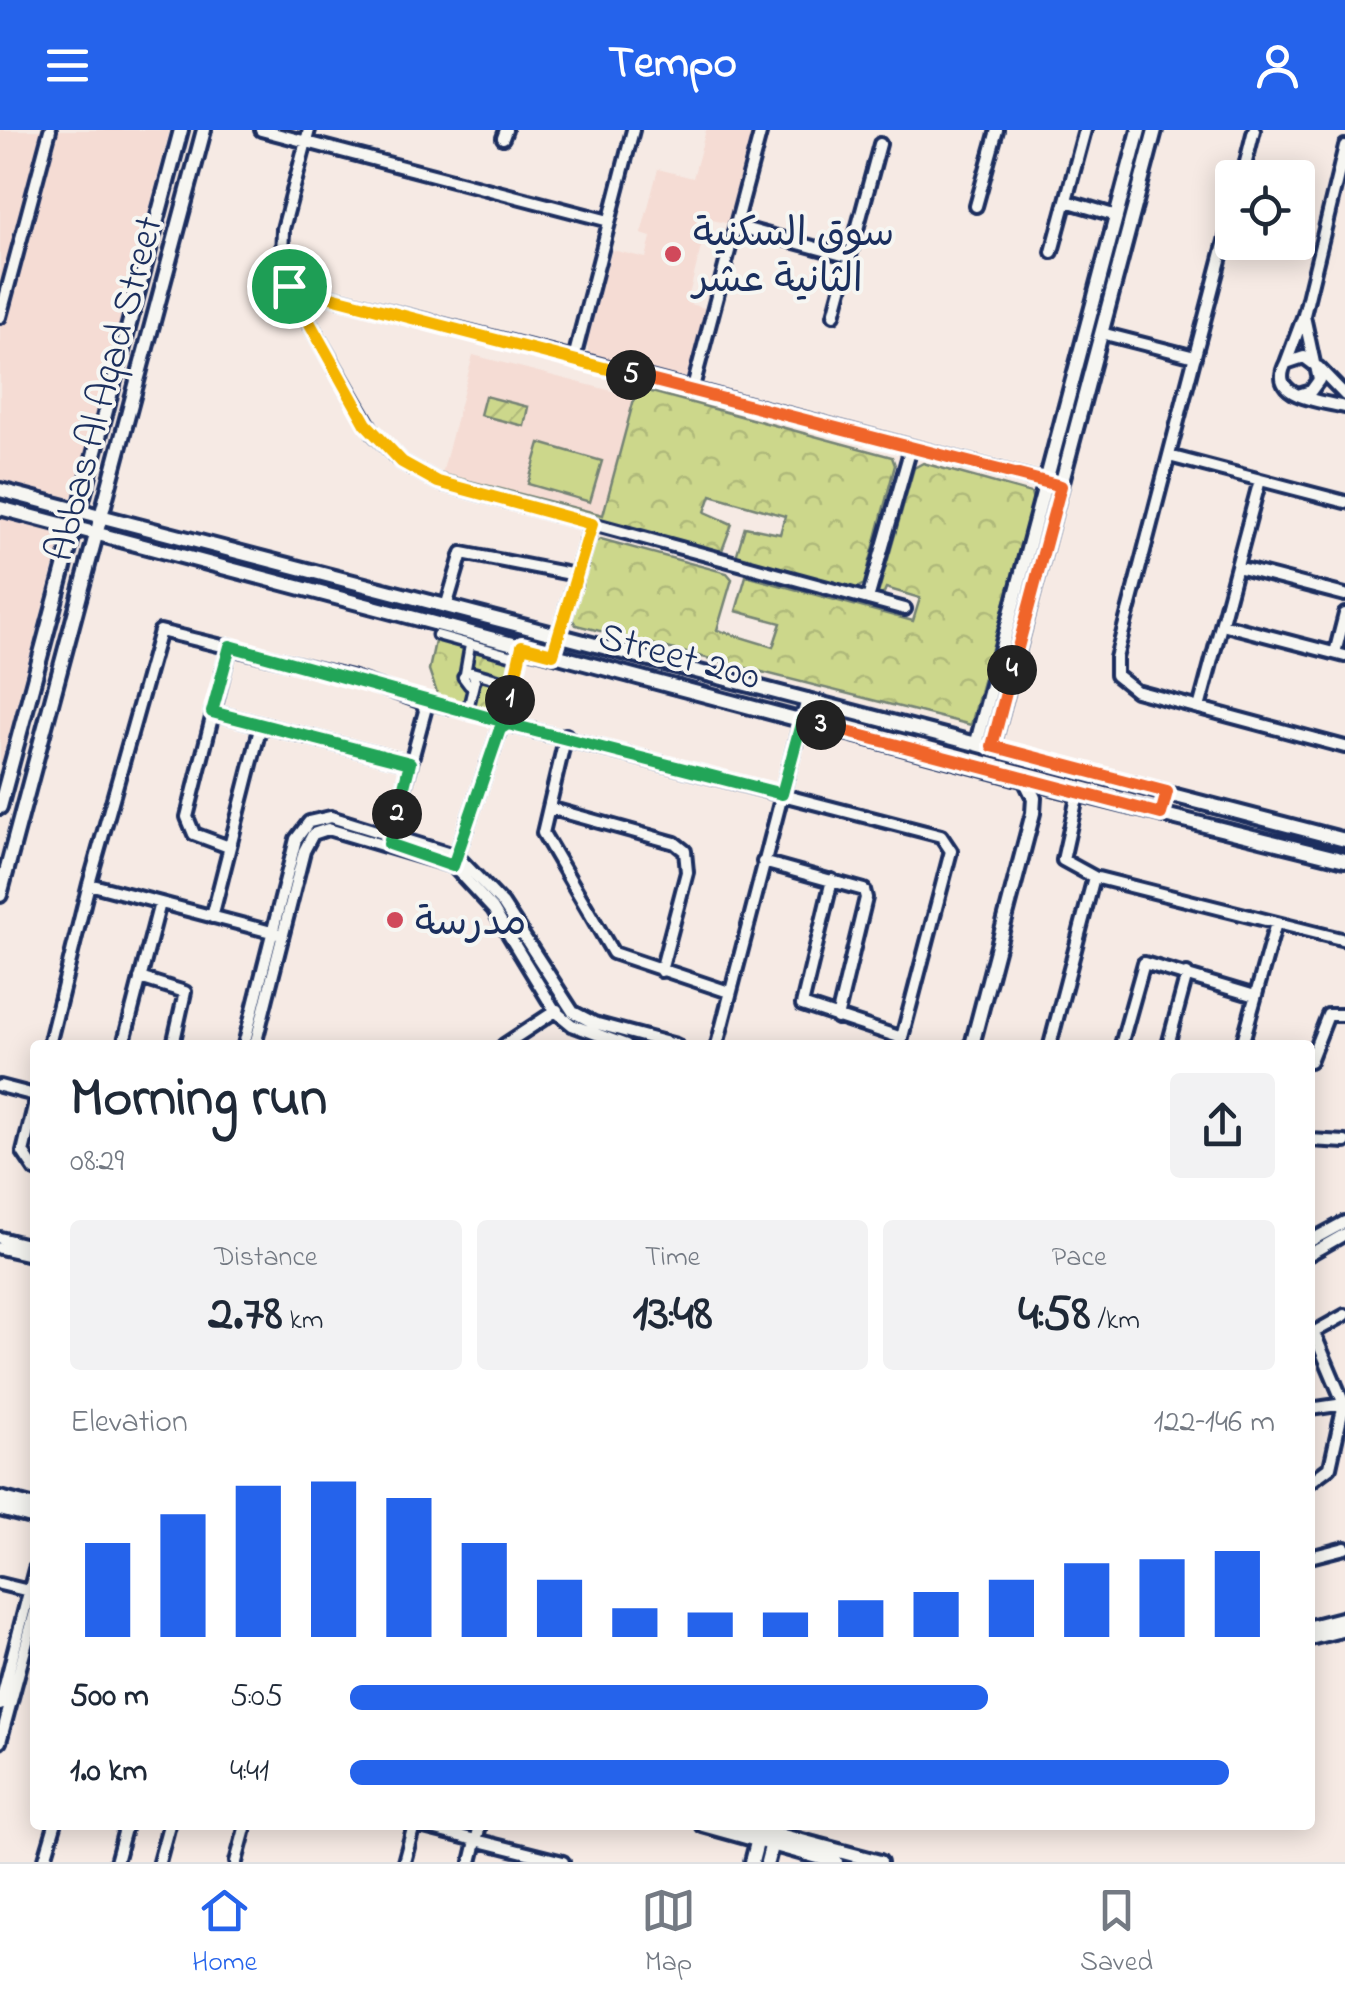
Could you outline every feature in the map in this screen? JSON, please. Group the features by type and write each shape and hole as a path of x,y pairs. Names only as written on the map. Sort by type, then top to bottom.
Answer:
{"street":[{"path":"0,317 50,130"},
{"name":"Abbas Al Aqad Street","path":"0,808 82,512 180,130"},
{"name":"Abbas Al Aqad Street","path":"0,895 204,130"},
{"path":"261,130 308,136 609,221"},
{"path":"574,358 633,130"},
{"path":"692,391 762,130"},
{"path":"976,206 997,130"},
{"path":"1052,252 1085,130"},
{"path":"978,742 1139,130"},
{"path":"992,746 1155,130"},
{"path":"1246,160 1254,130"},
{"path":"308,136 283,229 282,259 289,286 366,424 402,462 438,482 905,609"},
{"path":"834,315 880,144"},
{"path":"1345,146 1342,179 1304,315 1281,380 1288,391 1345,407"},
{"path":"1066,201 1117,216"},
{"path":"736,226 850,257"},
{"path":"1220,260 1114,666 1128,689 1345,747"},
{"path":"289,286 1061,486"},
{"path":"1298,395 1316,386 1316,365 1304,315"},
{"path":"1102,333 1195,358"},
{"path":"1286,363 1297,357 1316,365 1345,396"},
{"path":"868,599 911,448"},
{"path":"96,452 117,456"},
{"path":"1169,456 1345,502"},
{"path":"1199,708 1260,480"},
{"name":"Street 200","path":"0,490 1345,838"},
{"name":"Street 200","path":"0,508 521,652 553,654 1025,780 1345,860"},
{"path":"553,654 592,524"},
{"path":"446,607 462,553 576,576"},
{"path":"1237,567 1345,595"},
{"path":"1222,624 1340,655 1345,614"},
{"path":"50,1040 88,884 159,632 351,677 422,702 566,736 941,836 951,852 901,1040"},
{"path":"437,635 521,652 504,723 455,861"},
{"path":"467,713 470,644"},
{"path":"229,848 194,834 187,816 230,646"},
{"path":"471,676 514,684"},
{"path":"718,1040 808,699"},
{"path":"390,838 425,711 422,702"},
{"path":"986,710 1001,713"},
{"path":"212,712 410,763"},
{"path":"212,917 261,724"},
{"path":"566,736 544,838 603,941 623,959 729,992"},
{"path":"976,1040 1034,812 1034,798 1025,780"},
{"path":"976,1040 1038,814 1045,800 1060,789"},
{"path":"1161,814 1167,792"},
{"path":"1078,793 1063,860 1094,877 1345,940"},
{"path":"549,808 676,843 686,852 687,872 661,971"},
{"path":"246,1040 304,851 314,834 328,828 390,838 455,861 493,909 572,1025 612,1040"},
{"path":"763,862 858,886 866,898 837,1018"},
{"path":"1051,1040 1094,877"},
{"path":"832,880 800,1000 807,1008 898,1040"},
{"path":"88,884 279,934"},
{"path":"124,1040 160,903"},
{"path":"1243,1040 1276,924"},
{"path":"255,1040 279,934"},
{"path":"1122,1040 1144,964 1256,996"},
{"path":"1169,1040 1187,974"},
{"path":"140,978 184,992 175,1040"},
{"path":"513,1040 560,1007"},
{"path":"560,1007 594,1023 657,1040"},
{"path":"1315,1048 1328,1016 1345,1015"},
{"path":"0,1086 30,1096"},
{"path":"30,1120 23,1152 30,1162"},
{"path":"1315,1140 1345,1142"},
{"path":"1315,1240 1342,1233"},
{"path":"1315,1251 1342,1233"},
{"path":"0,1238 30,1246"},
{"path":"0,1248 30,1255"},
{"path":"1315,1331 1345,1315"},
{"path":"1315,1340 1344,1404 1330,1466 1315,1478"},
{"path":"1315,1408 1344,1404"},
{"path":"0,1498 30,1507"},
{"path":"0,1509 30,1517"},
{"path":"1315,1557 1345,1548"},
{"path":"0,1584 29,1591"},
{"path":"0,1742 30,1587"},
{"path":"1315,1626 1345,1618"},
{"path":"1315,1637 1345,1628"},
{"path":"0,1706 22,1659 30,1630"},
{"path":"22,1659 30,1661"},
{"path":"44,1862 53,1830"},
{"path":"116,1862 125,1830"},
{"path":"160,1862 168,1830"},
{"path":"236,1862 245,1830"},
{"path":"404,1862 414,1830"},
{"path":"437,1830 564,1862"},
{"path":"471,1862 479,1830"},
{"path":"752,1862 767,1833"},
{"path":"766,1862 767,1833"},
{"path":"767,1833 836,1862"},
{"path":"767,1833 880,1862"}],"shaded area":[{"path":"0,130 170,130 75,492 65,503 0,486"},
{"name":"سوق السكنية الثانية عشر","path":"706,130 757,130 734,225 708,219 687,303 708,309 690,374 679,381 589,356 586,338 612,250 646,258 651,237 641,234 658,169 693,178"},
{"path":"473,355 635,397 604,515 442,474"},
{"path":"0,512 57,527 61,538 0,769"}],"green space":[{"path":"637,388 892,457 895,465 864,584 853,590 736,557 745,527 780,534 785,516 711,495 705,512 732,524 721,553 440,482 442,474 603,515"},
{"path":"485,396 528,407 524,426 480,415"},
{"path":"540,443 602,461 590,502 528,484"},
{"path":"923,463 1031,493 1033,500 971,725 576,625 572,619 593,543 601,539 727,573 732,579 717,630 773,647 781,623 736,611 746,576 913,621 920,598 886,588 883,595 878,594 914,468"},
{"path":"437,632 520,653 507,704 491,718 440,702 429,670"}],"place":[{"name":"سوق السكنية الثانية عشر","path":"673,254"},
{"name":"مدرسة","path":"395,920"}],"route":[{"path":"289,286 1061,486 992,746 1167,792 1161,814 802,720 782,794 508,724 500,729 453,866 389,844 410,763 212,712 230,646 505,722 522,646 553,654 592,524 438,482 402,462 366,424 289,286"}]}
